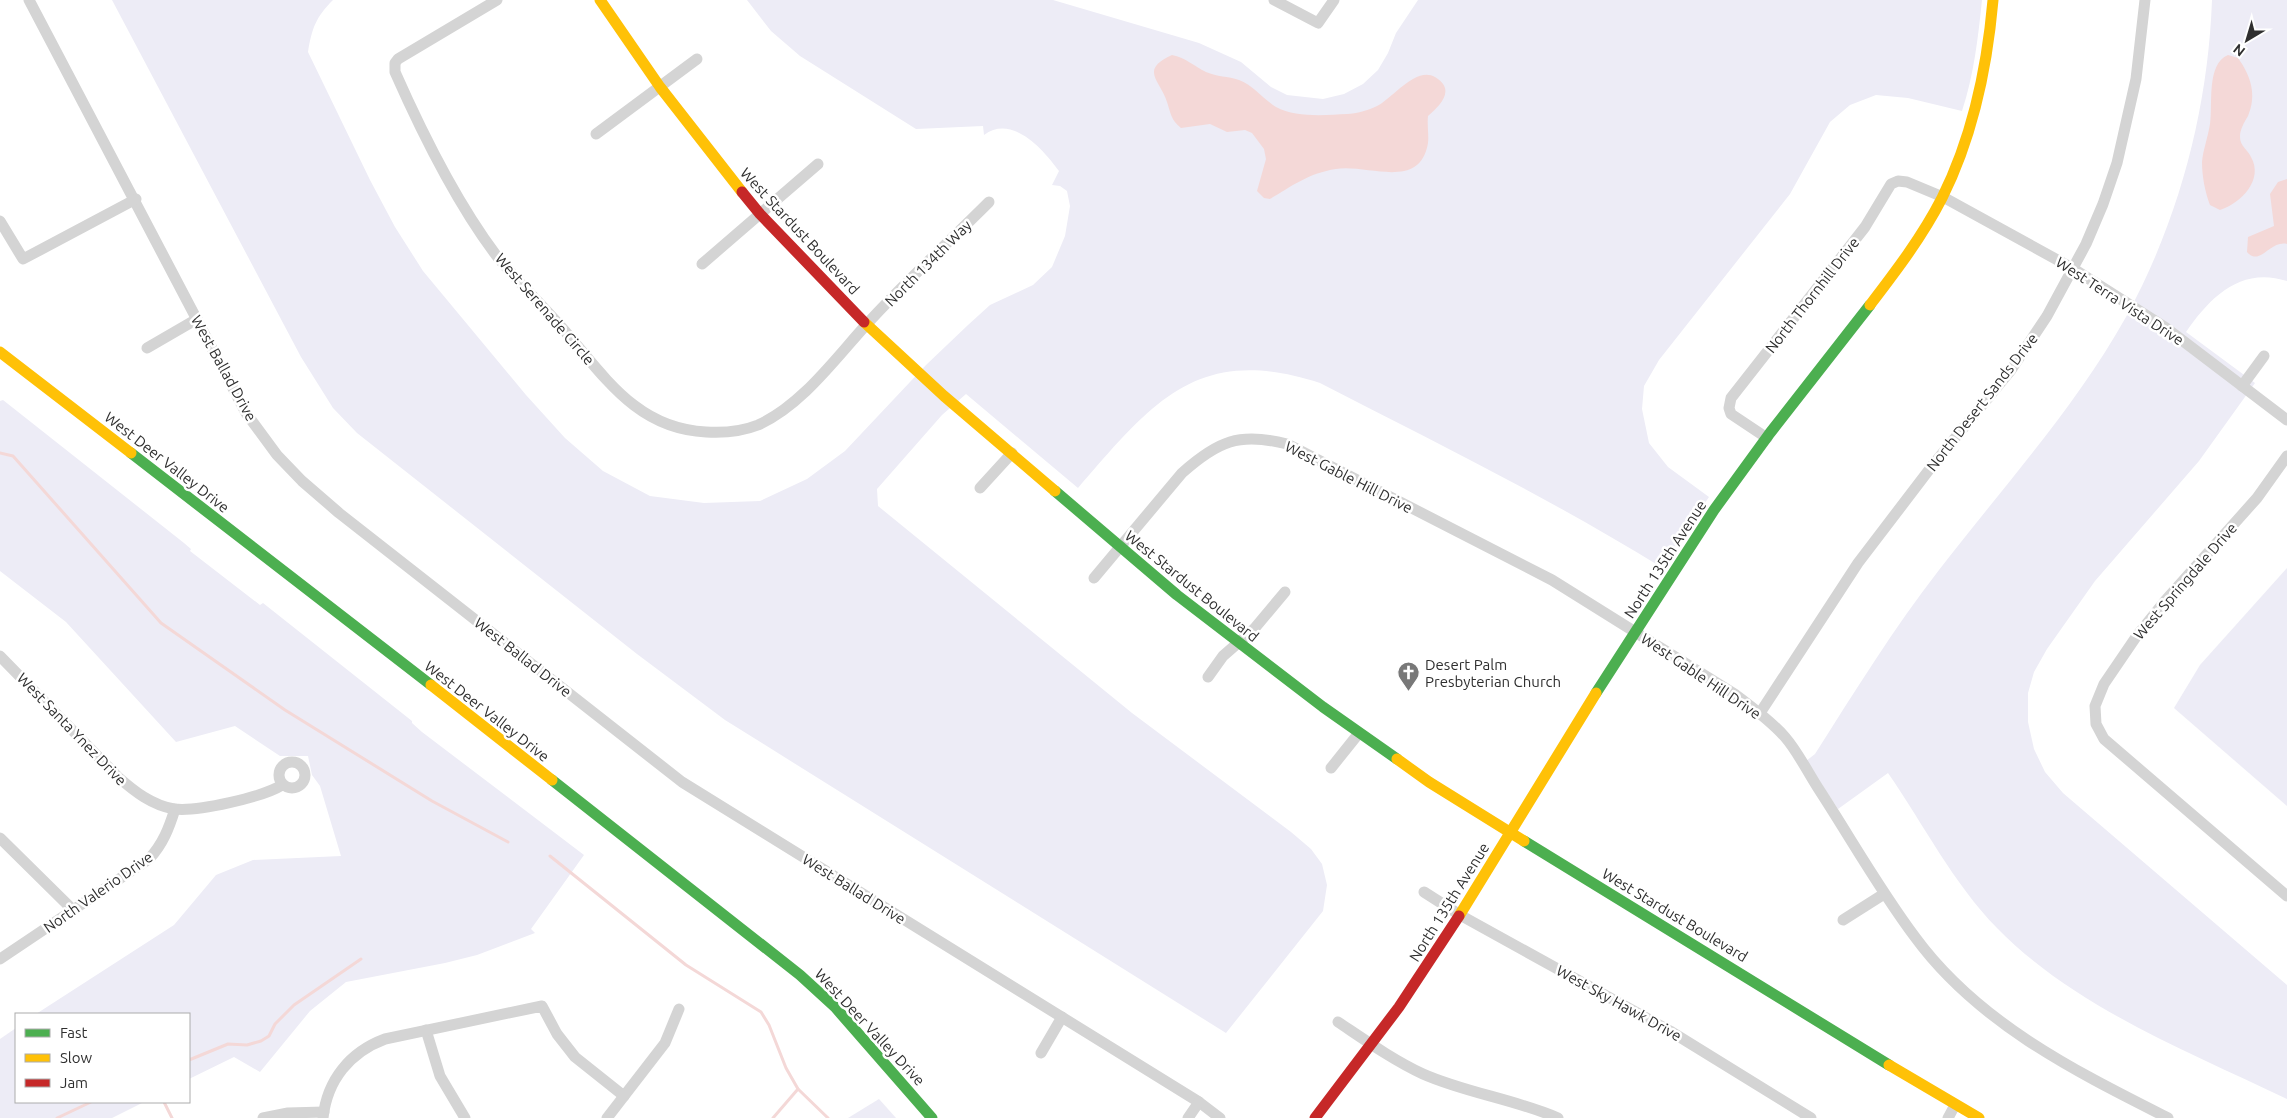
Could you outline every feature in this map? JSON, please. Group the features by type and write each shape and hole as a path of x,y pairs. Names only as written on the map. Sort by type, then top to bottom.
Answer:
{"street":[{"name":"West Ballad Drive","path":"29,0 136,199 246,413 277,455 302,481 339,513 682,782 1199,1102 1220,1118"},
{"name":"West Serenade Circle","path":"497,0 398,59 395,63 395,72 452,183 496,254 602,377 632,405 670,427 691,432 733,431 756,426 781,412 799,396 866,324"},
{"name":"West Stardust Boulevard","path":"600,0 660,87 716,161 760,214 866,324 944,396 1237,644 1429,782 1979,1118"},
{"path":"1274,0 1318,24 1334,0"},
{"name":"North 135th Avenue","path":"1314,1118 1372,1045 1424,972 1696,536 1767,438 1893,275 1943,196 1975,114 1982,84 1993,0"},
{"name":"North Desert Sands Drive","path":"1760,713 1858,563 1932,466 2011,370 2047,316 2103,204 2117,163 2136,79 2145,0"},
{"path":"596,134 697,59"},
{"path":"702,264 818,164"},
{"name":"North Thornhill Drive","path":"1767,438 1731,414 1729,408 1731,398 1865,228 1892,184 1898,181 1907,182 1943,196"},
{"name":"West Terra Vista Drive","path":"1943,196 2072,268 2166,328 2287,420"},
{"path":"0,221 23,259 136,199"},
{"name":"North 134th Way","path":"866,324 989,202"},
{"path":"147,348 197,319"},
{"name":"West Deer Valley Drive","path":"0,352 392,655 800,975 834,1007 932,1118"},
{"path":"2242,386 2264,356"},
{"name":"West Gable Hill Drive","path":"1121,547 1182,473 1199,458 1217,446 1238,440 1262,438 1287,444 1552,580 1736,695 1760,713 1786,737 1884,894 1916,939 1946,973 1979,1005 2018,1036 2062,1062 2168,1118"},
{"path":"980,488 1012,453"},
{"name":"West Springdale Drive","path":"2287,456 2257,498 2164,601 2136,637 2104,684 2095,706 2096,724 2104,739 2287,896"},
{"path":"1094,578 1121,547"},
{"path":"1208,677 1223,656 1254,629 1285,592"},
{"name":"West Santa Ynez Drive","path":"0,656 118,778 137,794 152,802 175,809"},
{"path":"1331,768 1359,733"},
{"path":"175,809 248,798 272,791 282,785"},
{"name":"North Valerio Drive","path":"0,959 149,859 159,848 168,832 175,809"},
{"path":"0,838 74,911"},
{"name":"West Sky Hawk Drive","path":"1424,892 1460,915 1670,1031 1811,1118"},
{"path":"1843,920 1884,894"},
{"path":"263,1118 288,1113 324,1115 327,1096 342,1070 351,1059 370,1045 385,1039 542,1006 556,1034 574,1056 624,1096"},
{"path":"607,1118 665,1043 679,1009"},
{"path":"1041,1053 1062,1017"},
{"path":"1338,1022 1372,1045 1423,1074 1462,1088 1529,1106 1558,1118"},
{"path":"426,1030 440,1076 465,1118"},
{"path":"1188,1118 1199,1102"},
{"path":"1948,1118 1955,1105"}],"shaded area":[{"path":"112,0 333,0 322,12 316,23 308,52 370,180 395,227 423,271 526,395 565,438 603,471 650,496 704,503 760,501 807,479 845,451 926,365 990,305 1033,285 1052,267 1065,236 1070,206 1067,191 1060,186 1052,185 1059,171 1036,144 1026,137 1016,131 1005,129 995,130 984,135 983,126 916,129 800,56 771,31 747,0 1053,0 1199,43 1241,62 1271,87 1287,95 1323,99 1344,94 1363,84 1378,70 1388,53 1396,33 1418,0 1982,0 1973,70 1962,111 1908,98 1876,95 1850,105 1830,122 1790,194 1659,360 1644,386 1642,409 1649,443 1668,467 1709,497 1661,567 1535,494 1320,383 1277,373 1241,371 1209,376 1181,389 1155,407 1130,430 1078,488 966,394 942,415 877,489 878,506 1132,713 1291,832 1311,849 1322,864 1327,885 1323,911 1226,1033 725,720 637,654 357,433 333,408 301,357"},
{"path":"2212,0 2287,0 2287,281 2270,277 2241,281 2228,288 2205,307 2186,332 2255,383 2199,461 2095,581 2047,649 2034,672 2028,693 2028,722 2034,749 2045,772 2063,793 2287,985 2287,1099 2134,1026 2061,981 2028,956 1997,928 1966,892 1888,773 1838,809 1806,761 1815,754 1906,614 2061,415 2106,351 2126,317 2145,280 2161,242 2187,163 2197,123 2204,82"},
{"path":"1172,55 1186,60 1210,74 1244,82 1276,107 1293,113 1321,115 1358,113 1377,106 1412,79 1420,76 1428,75 1435,77 1445,87 1445,92 1441,103 1428,116 1428,143 1423,158 1415,167 1404,171 1391,172 1349,168 1326,171 1301,181 1270,199 1264,198 1257,191 1266,159 1264,149 1252,133 1245,130 1227,132 1210,124 1181,128 1173,119 1154,71 1162,60"},
{"path":"2228,55 2238,58 2251,86 2251,108 2241,129 2240,137 2241,143 2251,157 2255,174 2248,190 2236,202 2220,210 2210,205 2204,184 2202,162 2210,124 2213,76 2221,60"},
{"path":"2287,179 2287,244 2275,246 2256,257 2252,256 2247,252 2248,237 2274,226 2270,194 2278,182"},
{"path":"3,400 184,543 191,549 190,551 260,605 263,603 412,721 422,732 584,855 531,929 535,933 477,955 346,982 310,1011 260,1072 234,1057 190,1079 190,1013 38,1013 174,925 216,875 253,860 341,856 320,786 312,775 308,756 280,756 235,726 176,742 66,622 0,571 0,401"},
{"path":"2287,568 2287,806 2174,708 2200,665"},
{"path":"15,1029 15,1103 142,1103 112,1118 0,1118 0,1039"},
{"path":"879,1099 896,1118 848,1118"}],"waterway":[{"path":"0,453 13,456 161,623 285,710 432,801 508,842"},
{"path":"550,856 686,965 761,1012 769,1025 786,1068 798,1089 828,1118"},
{"path":"190,1060 228,1044 247,1045 261,1041 269,1036 275,1024 294,1005 361,959"},
{"path":"773,1118 798,1089"},
{"path":"57,1118 89,1103"},
{"path":"164,1103 172,1118"}],"traffic: fast":[{"path":"1596,693 1714,510 1770,433 1870,305"},
{"path":"131,453 431,685"},
{"path":"1055,491 1177,595 1323,707 1397,759"},
{"path":"552,780 800,975 835,1007 932,1118"},
{"path":"1524,841 1889,1065"}],"traffic: slow":[{"path":"600,0 660,87 742,192"},
{"path":"1870,305 1926,226 1953,175 1977,102 1987,51 1993,0"},
{"path":"864,322 944,396 1055,491"},
{"path":"0,352 131,453"},
{"path":"431,685 552,780"},
{"path":"1459,916 1596,693"},
{"path":"1397,759 1429,782 1524,841"},
{"path":"1889,1065 1979,1118"}],"traffic: jam":[{"path":"742,192 760,214 864,322"},
{"path":"1315,1118 1399,1007 1459,916"}],"place":[{"name":"Desert Palm Presbyterian Church","path":"1409,692"}]}
